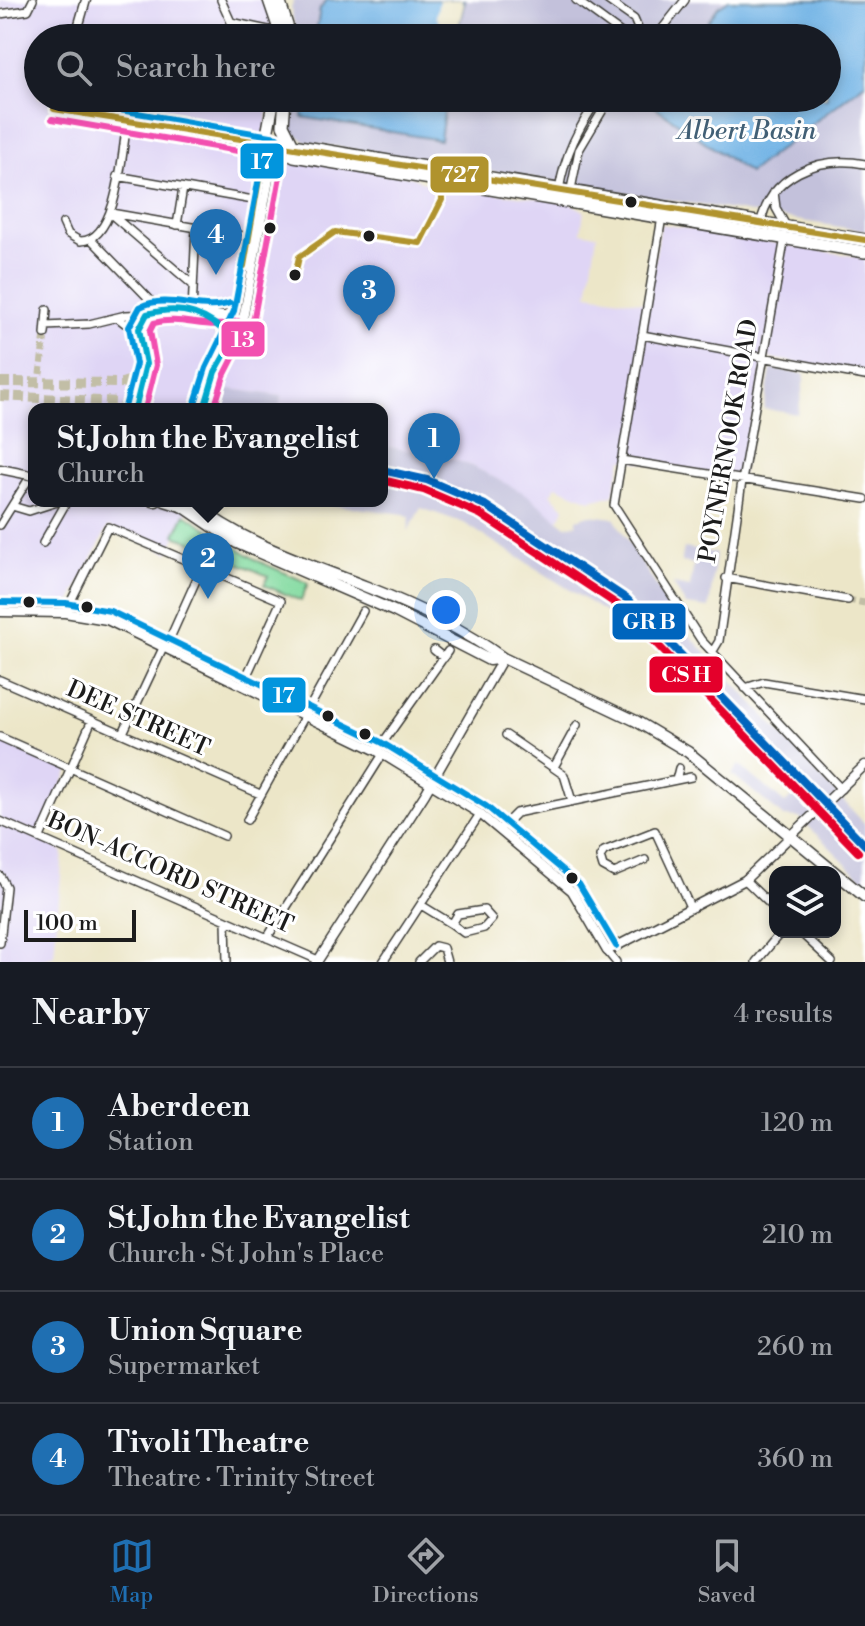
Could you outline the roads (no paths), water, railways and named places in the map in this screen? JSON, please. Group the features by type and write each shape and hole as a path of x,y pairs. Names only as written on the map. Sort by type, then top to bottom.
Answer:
{"main road":[{"path":"269,0 276,24"},
{"path":"283,3 288,24"},
{"path":"273,147 274,112"},
{"path":"284,112 283,125 293,145"},
{"path":"273,147 293,145 564,196"},
{"path":"273,147 294,156 760,227 865,252"},
{"path":"786,232 865,240"},
{"path":"132,403 146,357 140,324 147,314 160,310 192,311 208,316 233,340 215,372 206,403"},
{"path":"178,507 266,557 389,608 489,660 503,658"},
{"path":"199,507 250,539 394,599 688,752 865,897"}],"street":[{"path":"0,14 28,10 33,0"},
{"path":"79,24 86,0"},
{"path":"221,0 229,20 245,24"},
{"path":"576,0 609,24"},
{"path":"607,0 634,19 636,24"},
{"path":"666,24 685,0"},
{"path":"71,112 273,147 249,237 234,312 221,317 208,316"},
{"path":"564,196 565,159 576,130 589,112"},
{"path":"564,196 583,140 601,112"},
{"path":"63,223 76,240 92,240 105,228 111,213 127,122"},
{"path":"760,227 765,205 774,192 802,170 834,160 865,164"},
{"path":"117,176 260,201"},
{"path":"177,225 183,188"},
{"path":"774,192 776,208 786,232"},
{"path":"233,340 244,314 260,201"},
{"path":"665,212 649,291 615,508 690,625 841,789"},
{"path":"111,213 249,237"},
{"path":"111,213 193,285"},
{"path":"192,311 196,228"},
{"name":"POYNERNOOK ROAD","path":"713,651 719,641 726,578 786,232"},
{"path":"92,240 160,310"},
{"path":"47,310 46,330 147,314"},
{"path":"118,318 140,335"},
{"path":"642,335 865,376"},
{"path":"621,460 865,499"},
{"path":"0,469 28,477"},
{"path":"0,525 28,479"},
{"path":"12,506 29,511 41,507"},
{"path":"43,543 64,507"},
{"path":"65,613 108,527 281,601 243,684"},
{"path":"123,733 202,567"},
{"path":"726,578 848,600"},
{"path":"247,820 363,611"},
{"path":"0,612 65,613 107,620 305,713 380,752 480,814 572,891 616,962"},
{"path":"267,938 380,752 446,655 434,650"},
{"path":"319,961 430,783 503,658"},
{"name":"DEE STREET","path":"0,680 260,794"},
{"path":"745,688 764,682 865,699"},
{"path":"40,837 92,720"},
{"path":"554,767 577,725"},
{"path":"506,735 564,775 572,801"},
{"path":"0,737 224,836"},
{"path":"607,951 745,880 865,765"},
{"path":"676,780 679,768"},
{"path":"500,829 516,813 691,777"},
{"path":"383,962 480,814"},
{"name":"BON-ACCORD STREET","path":"0,821 319,961"},
{"path":"645,860 614,873 603,867 600,857 604,851 655,831 690,907"},
{"path":"0,876 6,887 0,943"},
{"path":"745,880 769,903"},
{"path":"421,905 460,932 484,928 492,919 484,910 478,909 458,914 452,924"},
{"path":"226,920 227,962"},
{"path":"756,962 776,938"},
{"path":"806,938 832,962"},
{"path":"419,962 435,946 443,948 447,962"}],"water":[{"path":"327,0 465,0 459,24 317,24 320,9"},
{"name":"Albert Basin","path":"729,0 865,0 865,83 841,102 841,24 706,24 718,7"},
{"path":"303,112 444,112 440,140 302,117"},
{"name":"Albert Basin","path":"662,112 828,112 749,173"}],"tunnel":[{"path":"40,374 45,334"},
{"path":"0,382 122,383 135,379"},
{"path":"0,396 121,403"},
{"path":"848,600 865,603"}],"place":[{"name":"Tivoli Theatre","path":"216,275"},
{"name":"Union Square","path":"369,331"},
{"name":"Aberdeen","path":"434,479"},
{"name":"St John the Evangelist","path":"208,599"}]}
